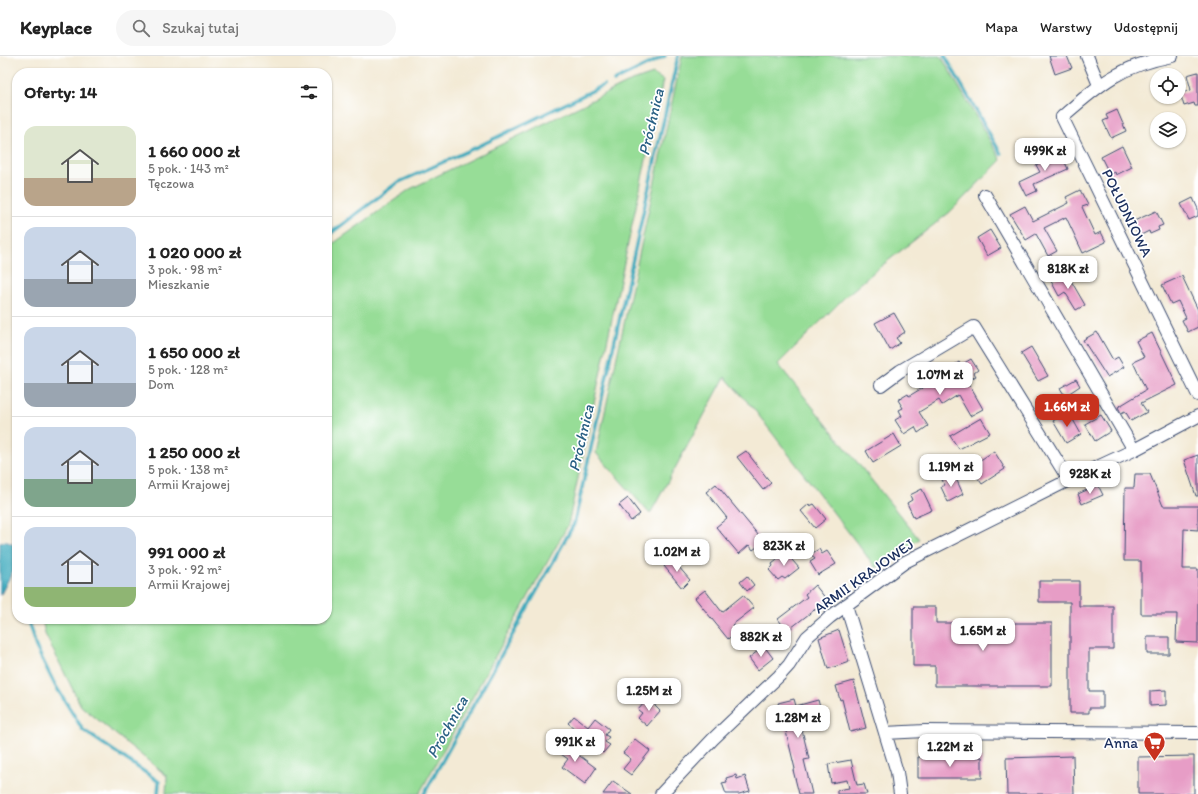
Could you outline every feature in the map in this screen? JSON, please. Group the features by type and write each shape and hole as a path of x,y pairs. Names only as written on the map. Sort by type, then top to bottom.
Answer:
{"street":[{"path":"1088,56 1098,85"},
{"name":"POŁUDNIOWA","path":"1172,56 1140,63 1098,85 1062,117 1198,395"},
{"path":"985,195 1134,450"},
{"path":"881,385 900,371 974,327 1069,480"},
{"name":"ARMII KRAJOWEJ","path":"661,794 713,739 779,676 789,665 807,638 846,605 912,558 1069,480 1134,450 1198,416"},
{"path":"846,605 897,772 900,794"},
{"path":"885,733 925,731 1198,733"}],"green space":[{"path":"682,56 941,56 1001,160 950,212 875,271 845,297 778,364 919,539 876,568 753,408 725,377 650,514 596,453"},
{"path":"653,74 663,80 568,525 419,794 166,794 167,776 81,706 45,634 43,624 332,624 332,244 410,189 627,83"}],"water":[{"path":"5,541 12,544 12,573 0,596 0,543"}],"building":[{"path":"1049,56 1067,56 1072,68 1055,74"},
{"path":"1198,72 1198,106 1195,106 1194,103 1184,106 1183,104 1186,104 1186,91 1191,90 1187,75"},
{"path":"1117,110 1126,131 1111,138 1103,121 1108,119 1106,115"},
{"path":"1122,146 1132,167 1116,175 1115,172 1110,175 1101,157"},
{"path":"1058,147 1068,169 1034,184 1037,191 1026,196 1019,182 1040,172 1036,165 1054,156"},
{"path":"1080,190 1088,205 1082,207 1095,235 1101,232 1106,242 1083,253 1066,217 1044,228 1057,251 1048,256 1036,234 1026,240 1010,214 1025,206 1033,221 1069,203 1066,197"},
{"path":"1193,198 1198,209 1198,216 1189,220 1181,204"},
{"path":"1156,211 1163,225 1158,227 1159,230 1150,234 1149,231 1139,236 1132,222"},
{"path":"990,230 1001,248 987,256 977,238"},
{"path":"1066,272 1085,305 1076,310 1065,292 1059,296 1051,281"},
{"path":"1182,276 1198,310 1198,327 1188,332 1182,320 1186,318 1178,301 1171,304 1162,285"},
{"path":"894,313 905,332 896,338 900,343 890,350 875,323"},
{"path":"1097,332 1113,360 1118,357 1124,367 1107,377 1083,340"},
{"path":"1152,333 1177,385 1141,403 1147,412 1131,421 1125,411 1121,413 1118,407 1146,390 1133,362 1144,357 1136,341"},
{"path":"1031,347 1048,376 1038,381 1021,353"},
{"path":"971,359 978,370 974,373 976,376 967,381 983,409 970,416 958,395 942,405 939,400 919,412 928,426 918,433 915,427 904,434 895,420 902,416 899,410 903,408 898,400 908,394 909,396 934,381 931,377 941,370 942,373 959,362 961,365"},
{"path":"1076,379 1080,386 1065,396 1060,388"},
{"path":"1062,415 1065,420 1071,416 1081,434 1066,443 1053,421"},
{"path":"1101,415 1111,431 1095,441 1085,424"},
{"path":"981,418 990,433 959,449 950,436"},
{"path":"894,434 901,446 873,463 866,451"},
{"path":"746,451 771,483 763,490 737,457"},
{"path":"994,451 1005,469 982,484 970,467"},
{"path":"1198,455 1198,496 1196,496 1184,460"},
{"path":"954,474 963,494 948,502 941,487 945,485 942,480"},
{"path":"1135,474 1150,474 1163,506 1198,506 1198,530 1184,529 1183,569 1198,569 1198,643 1176,642 1177,614 1141,614 1141,561 1124,561 1125,488 1134,488"},
{"path":"716,484 764,542 753,550 749,545 739,554 716,527 727,518 706,492"},
{"path":"1098,485 1103,495 1082,504 1078,494"},
{"path":"922,489 932,510 914,518 907,503 912,500 910,495"},
{"path":"628,498 640,514 631,521 619,505"},
{"path":"809,504 810,506 814,504 826,519 815,528 801,511"},
{"path":"819,549 822,554 827,551 836,564 818,575 810,562 815,559 811,554"},
{"path":"786,553 799,568 785,579 782,577 778,580 769,570 773,566 772,564"},
{"path":"672,559 690,580 682,588 664,566"},
{"path":"747,576 754,585 747,591 740,582"},
{"path":"1039,581 1079,581 1079,606 1113,606 1113,649 1089,649 1089,691 1103,691 1103,708 1089,708 1089,713 1070,713 1070,602 1039,602"},
{"path":"815,585 827,600 787,631 778,619 807,597 805,594"},
{"path":"705,590 722,612 743,595 754,608 732,625 737,631 728,639 695,598"},
{"path":"913,607 936,607 936,623 1052,623 1052,686 935,686 935,666 913,666"},
{"path":"839,630 849,662 828,669 819,638"},
{"path":"1147,637 1169,637 1169,654 1147,654"},
{"path":"764,646 773,658 758,670 749,658"},
{"path":"854,681 866,728 850,732 842,699 840,700 836,686"},
{"path":"1166,690 1166,705 1150,706 1150,691"},
{"path":"656,695 655,706 660,711 647,726 638,718 642,713 638,710 644,703 646,705"},
{"path":"794,699 796,706 818,700 821,711 799,717 809,759 804,760 812,794 799,794 793,770 795,769 778,703"},
{"path":"574,716 588,727 595,718 609,729 605,735 609,737 605,742 610,745 603,753 568,723"},
{"path":"557,739 596,768 585,784 562,767 568,759 551,747"},
{"path":"635,739 650,751 631,775 623,769 631,759 623,753"},
{"path":"1073,756 1074,794 1007,794 1006,758"},
{"path":"1194,756 1194,794 1138,794 1138,757"},
{"path":"918,757 982,757 982,778 918,778"},
{"path":"851,760 857,785 864,784 867,794 837,794 837,790 849,788 847,780 831,783 828,764"},
{"path":"736,775 737,779 745,776 750,791 739,794 726,794 722,783 727,782 726,778"},
{"path":"613,781 632,794 603,794"}],"waterway":[{"path":"614,81 665,56"},
{"name":"Próchnica","path":"424,794 574,524 678,56"},
{"path":"945,56 1001,154"},
{"path":"332,232 397,183 479,146 604,85"},
{"path":"29,624 36,647 55,685 83,730 159,782 158,794"}],"place":[{"name":"Anna","path":"1154,762"}]}
